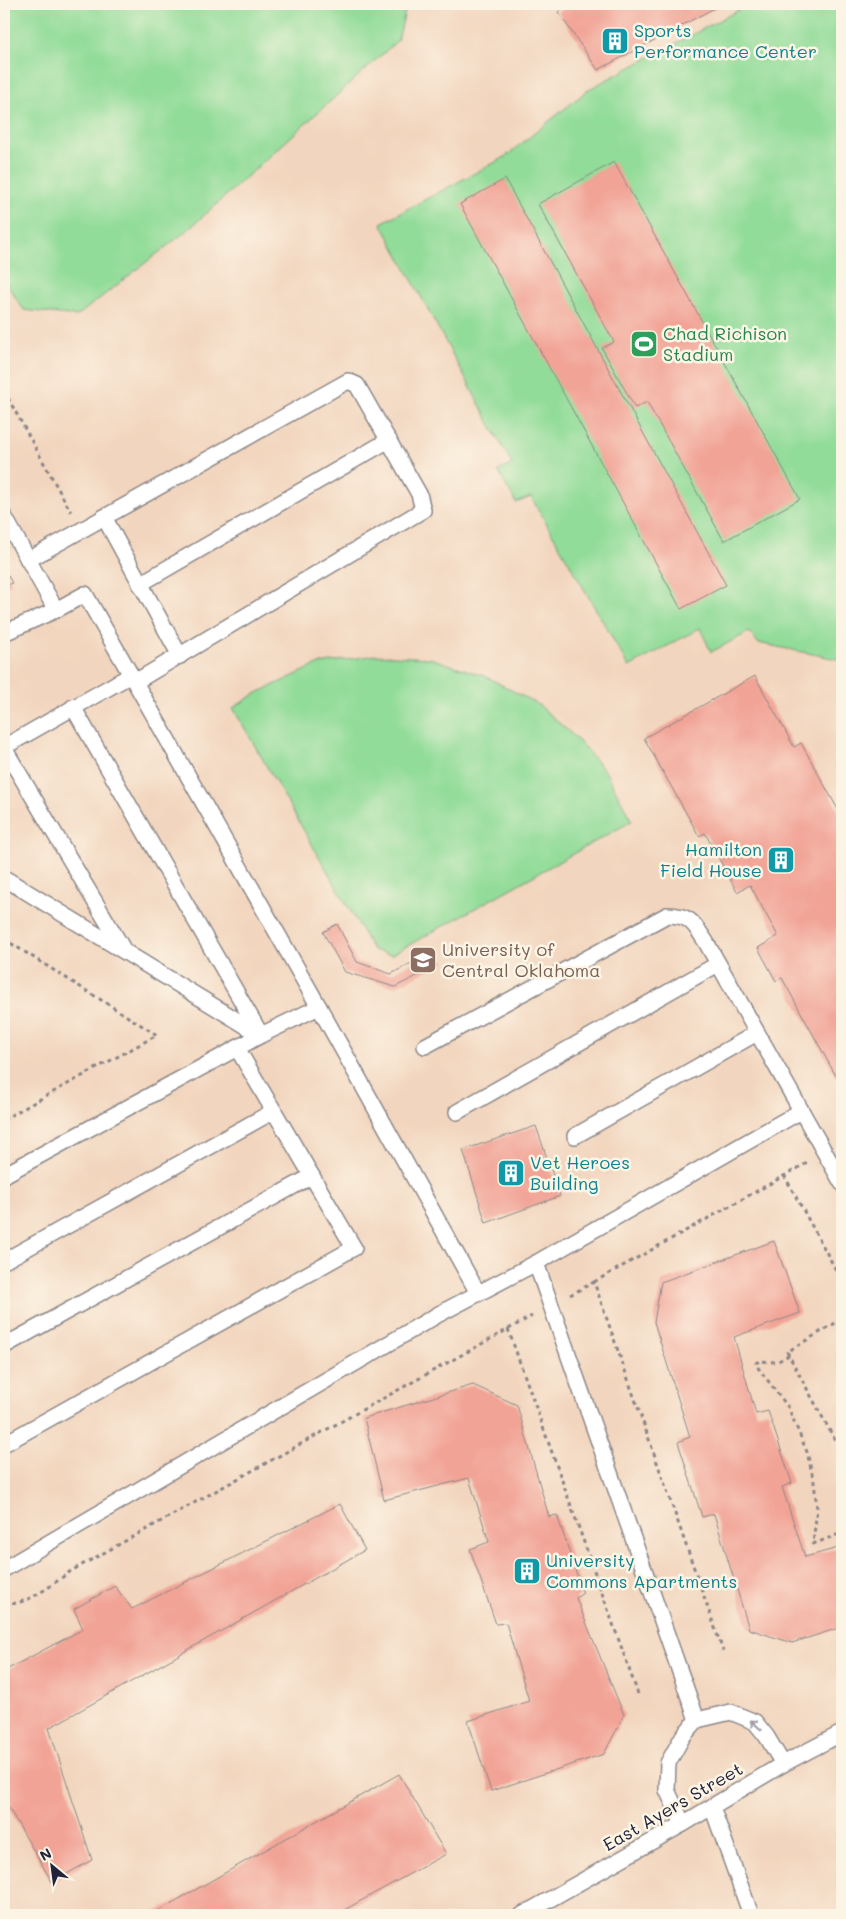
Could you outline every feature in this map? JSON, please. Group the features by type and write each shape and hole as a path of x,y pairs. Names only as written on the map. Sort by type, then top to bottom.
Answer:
{"lane":[{"path":"28,560 348,381 358,385 419,494 423,510 180,656 73,707 4,747 125,952"},
{"path":"140,584 389,440"},
{"path":"4,516 56,610"},
{"path":"104,518 180,656"},
{"path":"4,633 56,610 85,594 319,1007 478,1293"},
{"path":"73,707 260,1035"},
{"path":"4,878 260,1035"},
{"path":"425,1046 667,915 681,915 691,920 718,964 842,1183"},
{"path":"457,1112 718,964"},
{"path":"4,1174 260,1035 319,1007"},
{"path":"575,1136 757,1033"},
{"path":"4,1444 354,1248 237,1048"},
{"path":"4,1261 274,1111"},
{"path":"4,1570 439,1314 536,1263 801,1111"},
{"path":"4,1346 312,1176"},
{"path":"536,1263 697,1720"},
{"path":"683,1824 667,1790 668,1763 683,1736 697,1720 731,1712 755,1722 767,1737 783,1764"},
{"name":"East Ayers Street","path":"522,1915 683,1824 783,1764 842,1733"},
{"path":"712,1807 750,1915"}],"path":[{"path":"4,391 81,530"},
{"path":"4,939 157,1035 4,1119"},
{"path":"4,1604 13,1604 34,1596 71,1572 825,1153"},
{"path":"784,1175 842,1281"},
{"path":"594,1282 723,1651"},
{"path":"842,1319 788,1352 842,1453"},
{"path":"508,1329 638,1694"},
{"path":"789,1356 777,1362 759,1361 756,1362 756,1365 788,1407 806,1452 814,1482 817,1508 813,1544 842,1533"}],"shaded area":[{"name":"University of Central Oklahoma","path":"4,4 842,4 842,1915 4,1915"}],"green space":[{"path":"4,4 407,4 398,40 189,229 77,316 24,310 4,280"},
{"name":"Chad Richison Stadium","path":"750,4 842,4 842,660 758,643 749,632 711,652 700,628 629,667 531,497 516,503 498,471 512,464 381,223 505,157 589,89"},
{"path":"376,655 430,658 485,676 539,705 576,738 605,771 632,821 391,955 373,950 233,708 255,694 319,664"}],"building":[{"name":"Sports Performance Center","path":"569,4 722,4 598,70 558,12"},
{"path":"614,162 800,499 724,541 647,402 635,408 602,348 614,342 538,204"},
{"path":"505,179 726,585 681,609 460,204"},
{"path":"4,569 12,583 4,587"},
{"name":"Hamilton Field House","path":"755,676 794,747 801,743 840,813 842,811 842,1087 782,978 776,981 758,948 778,936 750,885 737,892 705,833 699,836 644,738"},
{"path":"337,924 357,962 391,974 430,953 437,966 395,987 345,972 323,932"},
{"name":"Vet Heroes Building","path":"536,1126 560,1196 486,1223 463,1150"},
{"name":"University Commons Apartments","path":"774,1241 800,1313 734,1337 756,1414 768,1411 792,1483 782,1487 805,1557 842,1547 842,1627 792,1643 749,1629 714,1514 702,1517 678,1442 690,1437 654,1322 661,1282"},
{"name":"University Commons Apartments","path":"473,1385 517,1405 549,1517 557,1515 583,1593 576,1598 624,1715 604,1754 491,1791 468,1721 529,1701 506,1623 496,1624 470,1549 489,1542 469,1478 384,1500 364,1418"},
{"path":"340,1504 365,1550 49,1728 92,1860 52,1882 4,1800 4,1671 83,1629 74,1609 115,1586 132,1609"},
{"path":"399,1774 446,1854 335,1915 151,1915"}],"place":[{"name":"Sports Performance Center","path":"615,41"},
{"name":"Chad Richison Stadium","path":"644,344"},
{"name":"Hamilton Field House","path":"781,860"},
{"name":"University of Central Oklahoma","path":"423,960"},
{"name":"Vet Heroes Building","path":"511,1173"},
{"name":"University Commons Apartments","path":"527,1571"}]}
